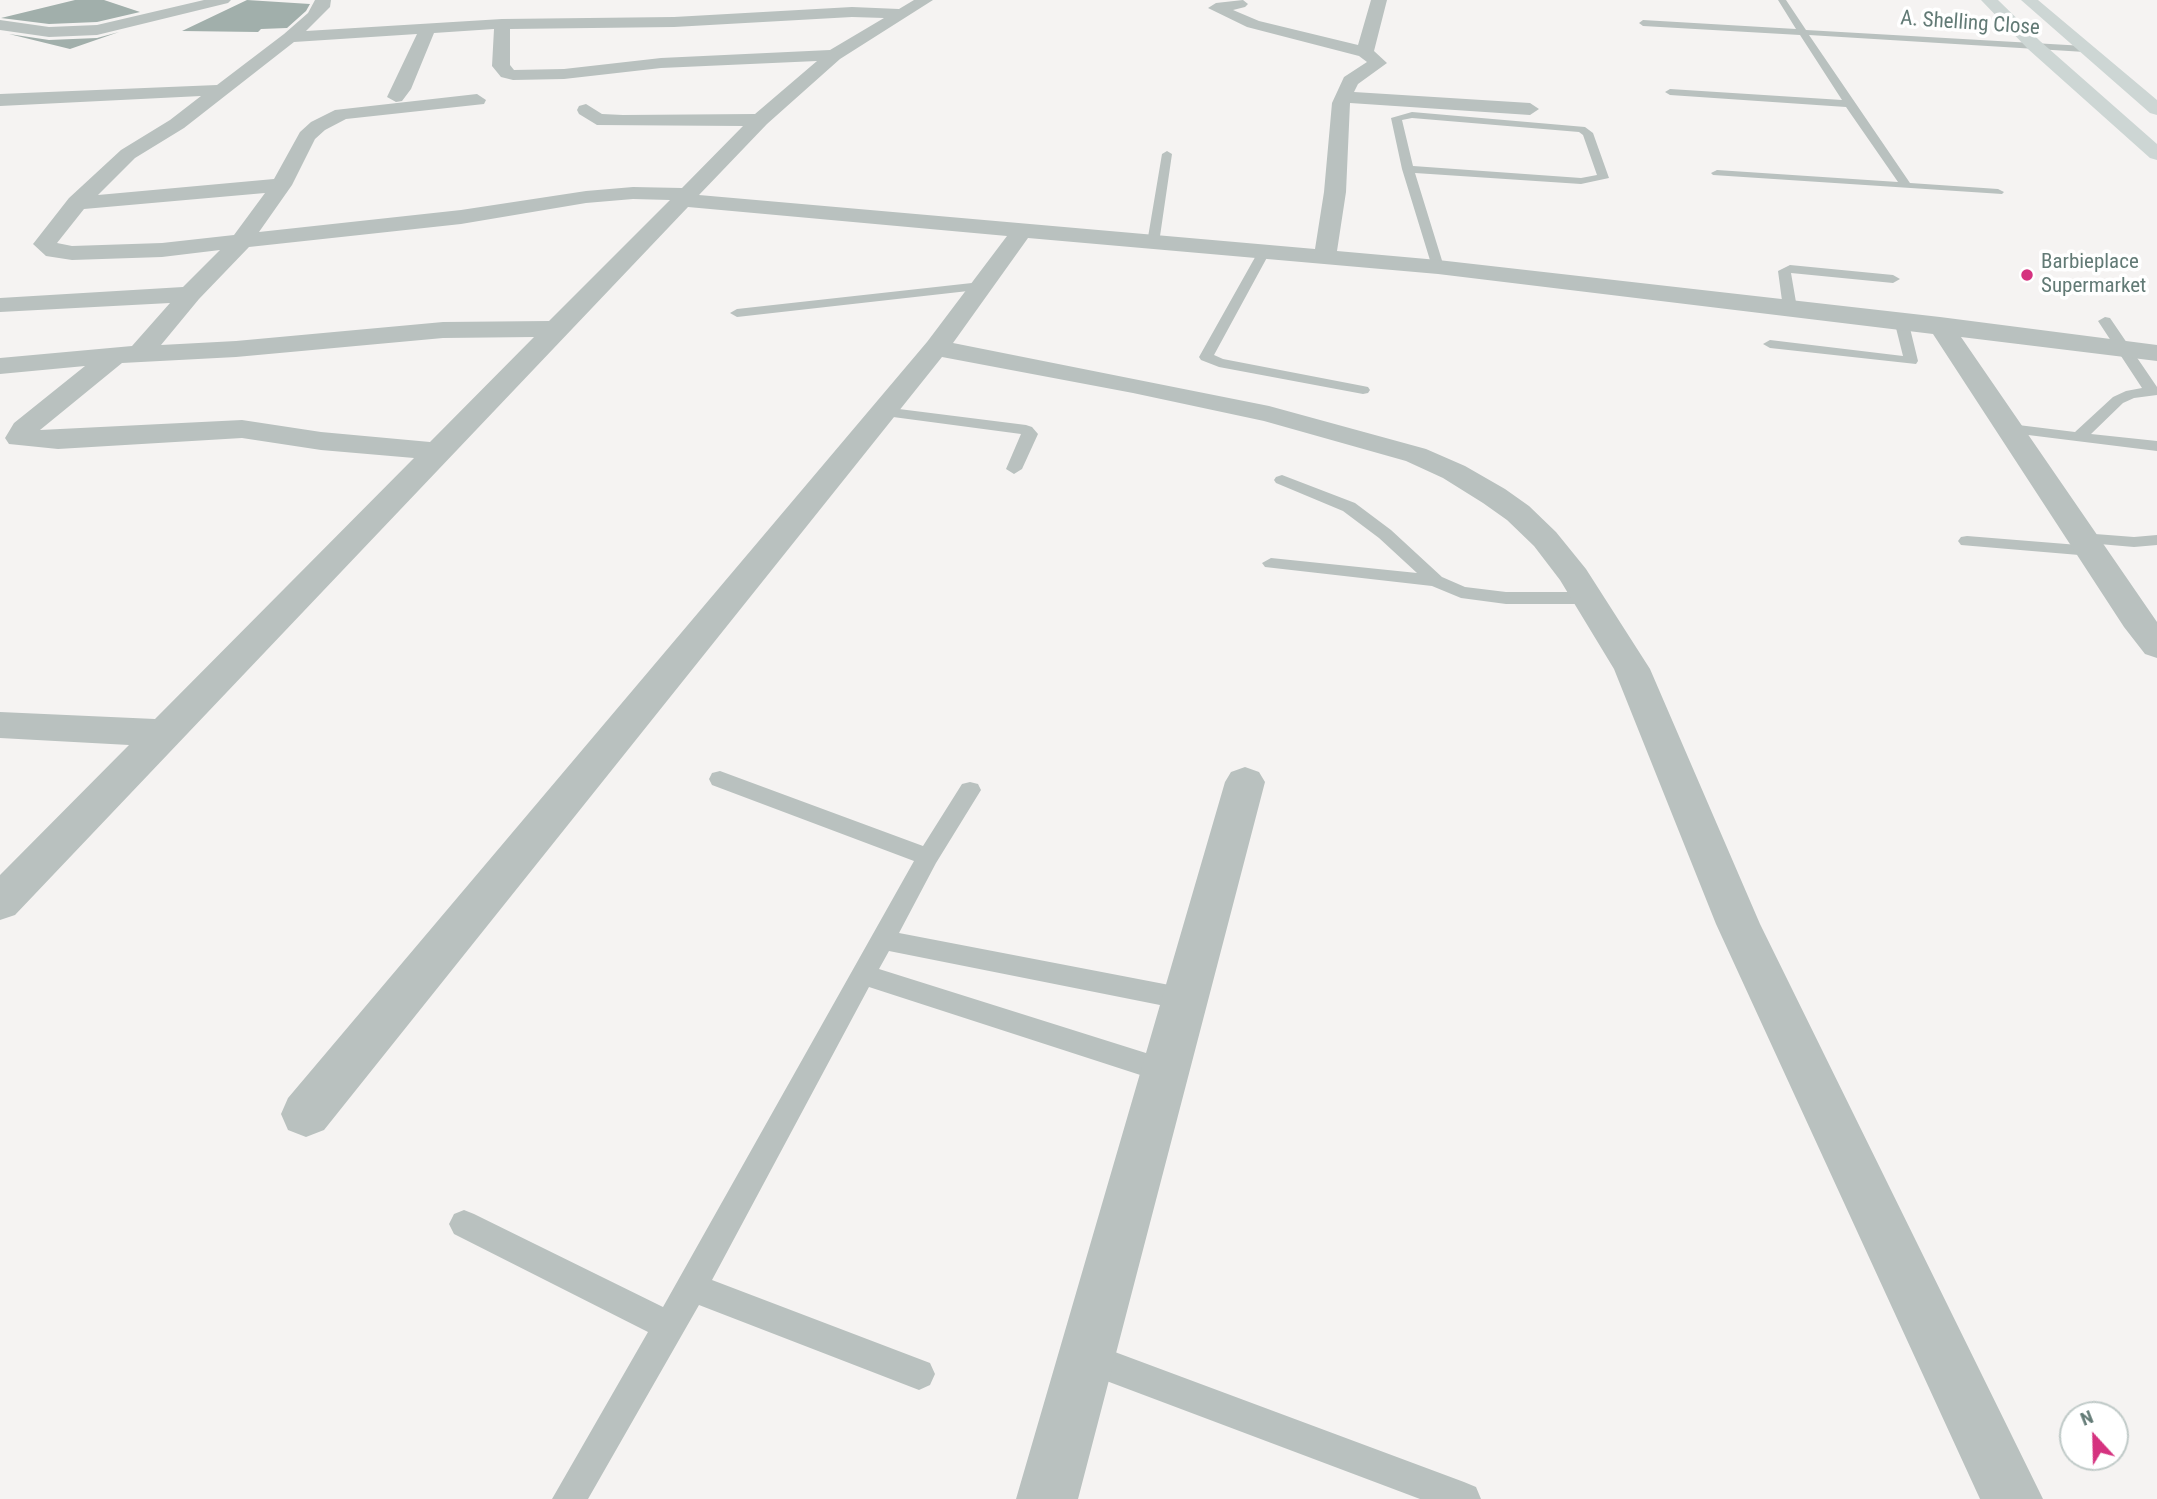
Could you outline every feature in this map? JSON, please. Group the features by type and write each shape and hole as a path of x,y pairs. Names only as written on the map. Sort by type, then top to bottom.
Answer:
{"main road":[{"path":"1989,0 2034,45 2157,155"},
{"path":"2029,0 2157,108"}],"street":[{"path":"0,25 49,32 97,30 223,0"},
{"path":"323,0 322,7 314,16 290,37 177,124 128,154 77,203 44,244 54,251 116,252 240,242 461,217 586,197 683,197 1021,232 1437,267 1901,320 2157,354"},
{"path":"748,17 751,0"},
{"path":"0,903 162,733 760,120 834,55 925,0"},
{"path":"1365,52 1379,0"},
{"path":"1240,4 1209,7 1253,24 1365,52 1378,63 1350,82 1343,97 1335,192 1325,257"},
{"path":"499,19 501,65 507,73 513,75 564,74 680,35 748,17 811,7 900,14"},
{"path":"290,37 428,28 499,19 680,35 834,55"},
{"path":"396,97 428,28"},
{"path":"0,100 222,90"},
{"path":"1343,97 1530,109"},
{"path":"438,451 321,441 242,429 58,440 19,438 24,429 127,354 190,294 240,242 281,185 307,136 330,117 477,100"},
{"path":"586,110 597,118 640,122 724,118 760,120"},
{"path":"77,203 281,185"},
{"path":"306,1114 936,348 1021,232"},
{"path":"0,305 190,294"},
{"path":"1940,325 2157,646"},
{"path":"0,366 127,354 236,349 443,330 554,330"},
{"path":"936,348 1269,414 1416,455 1454,472 1518,513 1545,539 1588,598 1632,669 1738,924 2012,1499"},
{"path":"0,725 162,733"},
{"path":"1046,1499 1245,782"}],"lane":[{"path":"1782,0 1849,104 1907,186"},
{"name":"A. Shelling Close","path":"1643,23 2085,49"},
{"path":"1670,92 1849,104"},
{"path":"1408,169 1581,181 1603,178 1588,133 1581,129 1412,115 1396,118 1408,169 1437,267"},
{"path":"1153,243 1167,154"},
{"path":"1717,173 1998,192"},
{"path":"1264,252 1206,357 1219,363 1363,390"},
{"path":"1790,308 1784,271 1790,269 1893,279"},
{"path":"737,313 981,286"},
{"path":"1770,344 1910,361 1901,320"},
{"path":"2078,437 2119,400 2154,390 2105,321"},
{"path":"883,412 1026,430 1030,434 1014,469"},
{"path":"2010,429 2157,446"},
{"path":"1282,480 1349,507 1385,534 1436,581"},
{"path":"1967,541 2086,544 2157,540"},
{"path":"1271,563 1436,581 1461,592 1506,598 1588,598"},
{"path":"720,779 928,857"},
{"path":"569,1499 692,1287 928,857 970,790"},
{"path":"883,940 1185,999"},
{"path":"864,975 1165,1072"},
{"path":"464,1224 668,1326"},
{"path":"692,1287 919,1374"},
{"path":"1086,1357 1464,1499"}],"building":[{"path":"75,0 104,0 140,12 97,22 49,24 1,18"},
{"path":"247,0 310,4 287,28 261,29 258,32 182,31"},
{"path":"119,32 70,49 9,34 49,40 97,38"}],"place":[{"name":"Barbieplace Supermarket","path":"2027,275"}]}
